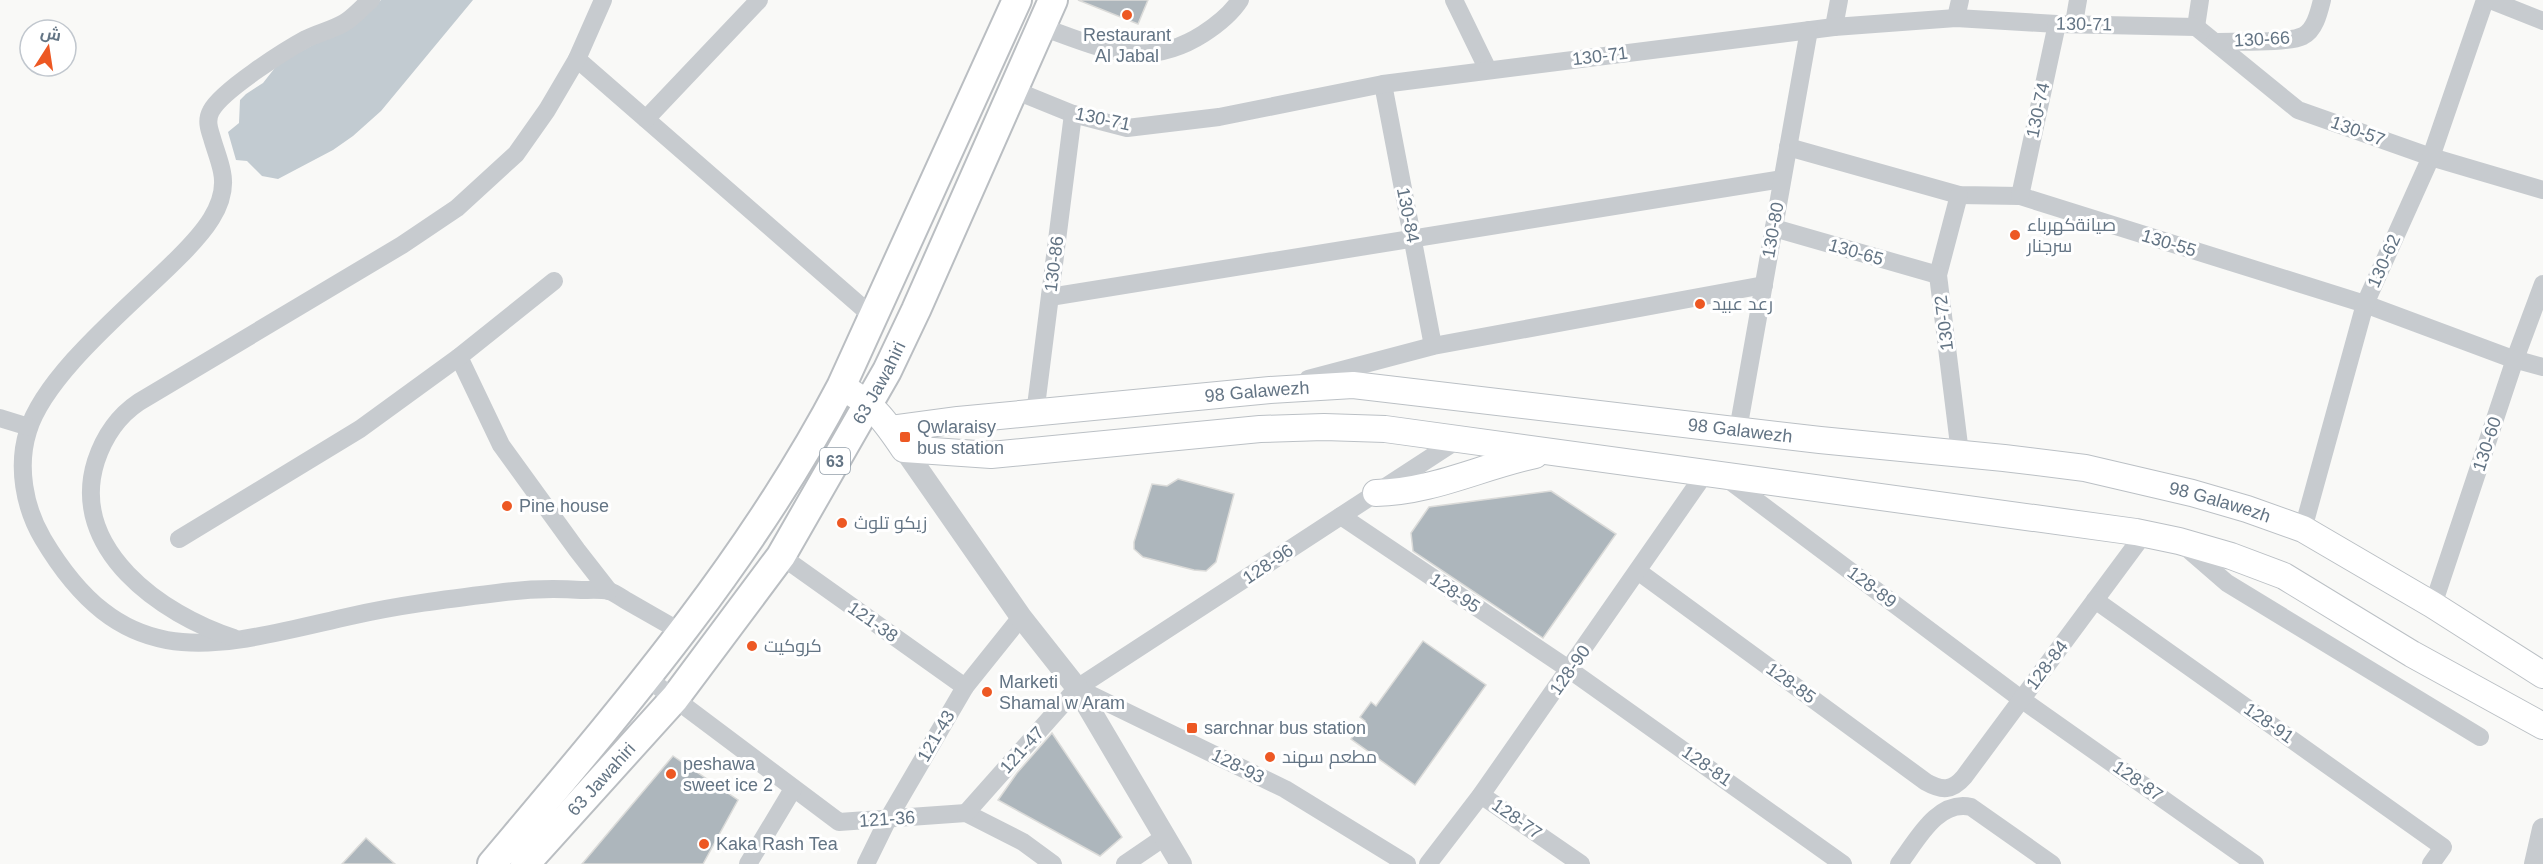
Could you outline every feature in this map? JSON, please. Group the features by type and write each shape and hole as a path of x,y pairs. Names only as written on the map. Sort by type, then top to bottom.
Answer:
{"main road":[{"name":"63 Jawahiri","path":"492,864 682,633 773,504 813,440 841,387 1017,0"},
{"name":"63 Jawahiri","path":"525,864 675,698 781,556 869,403 916,310 1053,0"},
{"name":"98 Galawezh","path":"897,439 1035,414 1270,390 1353,385 2085,468 2152,482 2247,509 2303,529 2433,604 2543,675"},
{"path":"841,387 869,403 897,439"},
{"path":"1459,439 1468,399"},
{"path":"1147,403 1152,439"},
{"name":"98 Galawezh","path":"897,439 968,454 1000,454 1260,429 1324,427 1385,429 2144,534 2231,556 2284,576 2412,654 2543,726"},
{"path":"1376,493 1402,493 1426,488 1451,482 1494,465 1556,452"}],"street":[{"path":"371,0 345,22 283,52 215,105 208,117 223,174 219,205 199,236 110,323 64,373 46,396 29,427 22,466 28,502 41,535 81,591 111,617 133,630 156,639 206,645 242,641 395,606 535,588 609,591"},
{"path":"242,641 211,631 182,617 142,588 115,558 95,519 92,501 93,474 105,440 122,416 139,402 402,245 457,208 516,154 547,110 577,59 603,0"},
{"path":"646,119 759,0"},
{"path":"1042,27 1099,47 1134,55 1161,53 1192,41 1217,25 1240,0"},
{"path":"1455,0 1488,70"},
{"path":"1834,27 1839,0"},
{"path":"1956,18 1960,0"},
{"name":"130-74","path":"2020,196 2066,23 2078,0"},
{"path":"2196,27 2200,0"},
{"name":"130-66","path":"2215,42 2288,40 2305,36 2316,21 2322,0"},
{"name":"130-62","path":"2303,529 2365,304 2431,157 2486,0"},
{"path":"2490,0 2543,21"},
{"name":"130-71","path":"1014,90 1073,114 1127,128 1219,117 1383,84 1834,27 1956,18 2196,27"},
{"name":"130-57","path":"2196,27 2298,110 2431,157 2543,190"},
{"name":"130-80","path":"1738,430 1809,30"},
{"path":"577,59 872,316"},
{"name":"130-84","path":"1383,84 1433,346"},
{"name":"130-86","path":"1035,414 1073,114"},
{"name":"130-55","path":"1788,147 1959,195 2020,196 2365,304 2515,359 2543,367"},
{"path":"1050,297 1782,179"},
{"name":"130-72","path":"1959,195 1938,275 1960,453"},
{"name":"130-65","path":"1774,228 1938,275"},
{"path":"179,539 360,429 459,357 554,281"},
{"path":"1270,390 1433,346 1764,285"},
{"name":"130-60","path":"2433,604 2515,359 2543,285"},
{"path":"459,357 501,445 609,591 682,633"},
{"path":"0,418 29,427"},
{"path":"897,439 1021,617 1077,688 1181,864"},
{"name":"128-96","path":"1077,688 1459,439"},
{"name":"128-90","path":"1428,864 1482,795 1639,572 1715,474"},
{"name":"128-89","path":"1715,474 2021,699"},
{"name":"128-95","path":"1341,516 1570,670"},
{"name":"128-84","path":"1945,789 1956,787 1964,777 2144,534"},
{"path":"2179,541 2227,583 2480,737"},
{"name":"121-38","path":"781,556 965,687"},
{"name":"128-85","path":"1639,572 1926,782 1945,789"},
{"name":"128-91","path":"2095,600 2443,846 2431,864"},
{"name":"121-43","path":"866,864 888,819 965,687 1021,617"},
{"name":"128-81","path":"1570,670 1843,864"},
{"name":"121-36","path":"647,678 839,822 966,813"},
{"name":"121-47","path":"966,813 1077,688"},
{"name":"128-93","path":"1077,688 1286,789 1395,862"},
{"name":"128-87","path":"2021,699 2255,864"},
{"path":"748,864 793,789"},
{"name":"128-77","path":"1482,795 1581,864"},
{"path":"1899,864 1936,816 1951,807 1961,805 1971,807 2052,864"},
{"path":"966,813 1023,842 1053,864"},
{"path":"2535,864 2543,829"},
{"path":"1125,864 1166,836"}],"shaded area":[{"path":"381,0 473,0 381,111 333,150 278,179 262,176 247,161 236,160 228,132 239,123 240,100 263,83 278,64 351,24"}],"building":[{"name":"Restaurant Al Jabal","path":"1078,0 1148,0 1138,24"},
{"path":"1178,479 1234,494 1216,562 1206,571 1143,557 1134,549 1134,542 1152,484 1167,486"},
{"path":"1551,491 1616,534 1543,638 1413,551 1411,533 1429,507"},
{"path":"1423,641 1486,685 1415,785 1351,739 1365,721 1360,717 1371,702 1376,706"},
{"path":"1052,733 1122,837 1100,856 998,800 1017,773"},
{"path":"673,756 738,800 703,864 582,864"},
{"path":"366,838 395,864 342,864"}],"place":[{"name":"Restaurant Al Jabal","path":"1127,15"},
{"name":"صيانةكهرباء سرجنار","path":"2015,235"},
{"name":"رعد عبيد","path":"1700,304"},
{"name":"Qwlaraisy bus station","path":"905,437"},
{"name":"Pine house","path":"507,506"},
{"name":"زيكو تلوث","path":"842,523"},
{"name":"كروكيت","path":"752,646"},
{"name":"Marketi Shamal w Aram","path":"987,692"},
{"name":"sarchnar bus station","path":"1192,728"},
{"name":"مطعم سهند","path":"1270,757"},
{"name":"peshawa sweet ice 2","path":"671,774"},
{"name":"Kaka Rash Tea","path":"704,844"}]}
